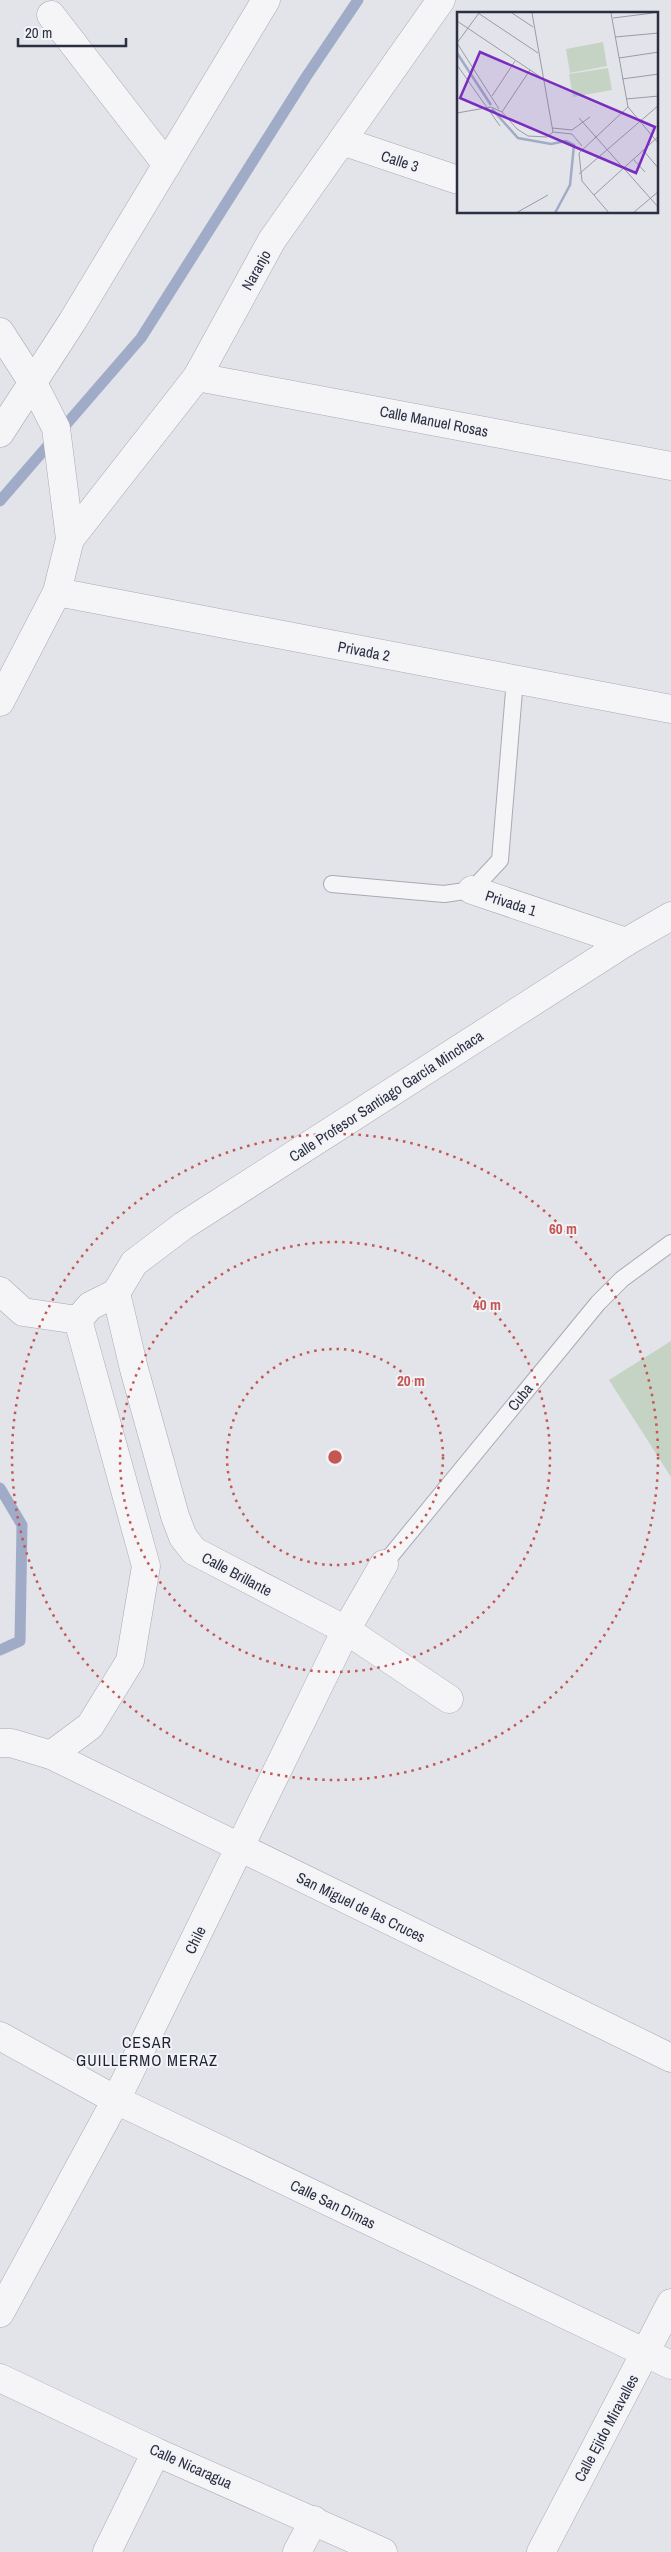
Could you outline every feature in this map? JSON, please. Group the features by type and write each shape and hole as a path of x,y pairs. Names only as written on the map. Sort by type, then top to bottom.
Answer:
{"street":[{"path":"0,433 34,383 266,0"},
{"name":"Naranjo","path":"70,539 198,377 272,240 441,0"},
{"path":"51,16 167,165"},
{"name":"Calle 3","path":"342,141 457,180"},
{"path":"0,332 34,383 56,428 70,539 57,592 0,702"},
{"name":"Calle Manuel Rosas","path":"198,377 671,466"},
{"name":"Privada 2","path":"57,592 671,708"},
{"name":"Privada 1","path":"472,890 626,942"},
{"name":"Calle Profesor Santiago García Minchaca","path":"116,1293 134,1263 183,1226 626,942 671,916"},
{"path":"0,1291 23,1312 78,1320"},
{"path":"78,1320 90,1306 116,1293"},
{"name":"Calle Brillante","path":"116,1293 175,1516 183,1537 194,1551 346,1630 449,1699"},
{"path":"51,1755 90,1726 130,1662 146,1566 78,1320"},
{"name":"Chile","path":"0,2312 116,2100 346,1630 384,1564"},
{"name":"San Miguel de las Cruces","path":"0,1742 11,1743 51,1755 671,2058"},
{"name":"Calle San Dimas","path":"0,2036 116,2100 671,2365"},
{"name":"Calle Ejido Miravalles","path":"542,2552 671,2303"},
{"name":"Calle Nicaragua","path":"0,2378 156,2452 383,2552"},
{"path":"107,2552 156,2452"},
{"path":"297,2552 314,2520"}],"lane":[{"path":"472,890 500,860 515,680"},
{"name":"Privada 1","path":"332,884 444,894 472,890"},
{"name":"Cuba","path":"384,1564 598,1303 622,1279 671,1244"}],"green space":[{"path":"671,1341 671,1477 609,1380"}],"waterway":[{"path":"0,501 141,338 306,77 358,0"},
{"path":"0,1488 22,1525 20,1641 0,1650"}],"district":[{"name":"CESAR GUILLERMO MERAZ","path":"147,2051"}]}
